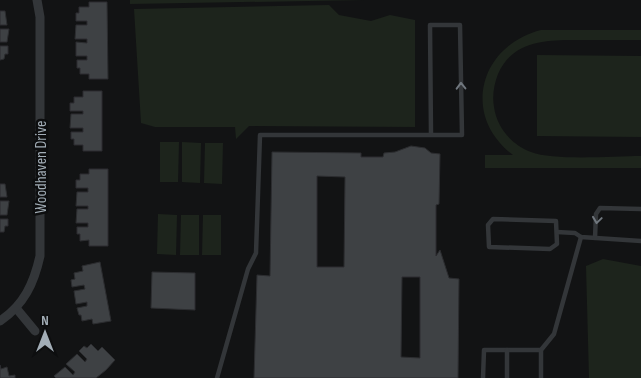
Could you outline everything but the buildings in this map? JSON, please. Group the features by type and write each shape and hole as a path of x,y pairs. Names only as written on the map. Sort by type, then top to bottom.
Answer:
{"street":[{"name":"Woodhaven Drive","path":"0,321 16,308 31,286 40,256 40,17 37,0"},
{"path":"16,308 35,331"}],"lane":[{"path":"217,378 248,269 256,254 260,135 430,135 462,135 460,25 430,25 430,135"},
{"path":"595,238 596,214 600,208 641,209"},
{"path":"493,219 552,219 556,221 557,232 557,244 550,249 493,248 488,244 488,225 493,219"},
{"path":"557,232 575,233 582,237 641,240"},
{"path":"541,378 541,350 554,334 582,237"},
{"path":"484,378 484,350 541,350"},
{"path":"507,350 507,378"}],"shaded area":[{"path":"130,0 365,0 130,4"},
{"path":"329,5 339,15 371,21 390,15 415,20 415,127 249,126 236,139 235,127 155,127 141,123 134,9"},
{"path":"541,30 641,30 641,40 559,40 524,47 505,62 495,82 494,107 502,129 524,149 541,155 569,157 641,156 641,168 485,168 485,155 513,155 497,139 487,121 483,103 484,84 491,66 503,51 520,38"},
{"path":"537,55 641,56 641,137 537,136"},
{"path":"160,142 179,142 178,182 160,182"},
{"path":"182,142 201,143 200,183 182,182"},
{"path":"205,143 223,143 222,184 204,183"},
{"path":"158,214 177,215 176,255 157,254"},
{"path":"181,215 199,215 199,255 180,255"},
{"path":"203,215 221,215 221,255 202,255"},
{"path":"603,259 641,266 641,378 589,378 586,266"}]}
